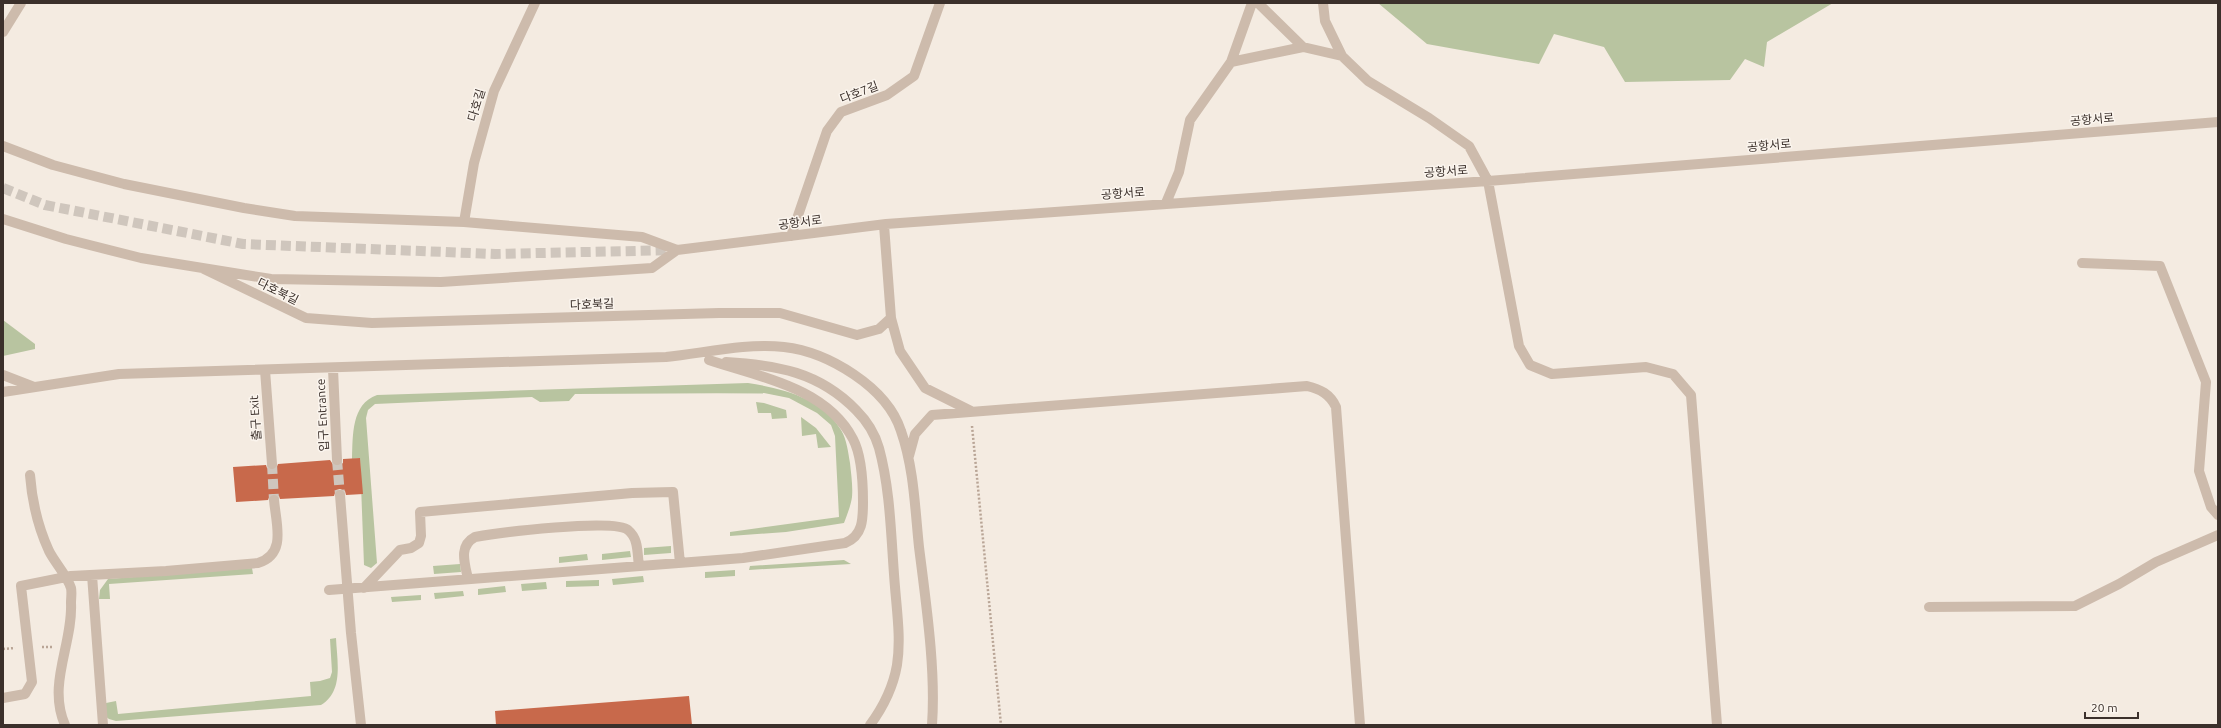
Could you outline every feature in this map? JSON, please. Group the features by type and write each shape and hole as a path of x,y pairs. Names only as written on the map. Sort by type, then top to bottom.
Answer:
{"street":[{"path":"3,32 21,3"},
{"name":"다호길","path":"464,222 474,163 494,91 535,3"},
{"name":"다호7길","path":"791,236 827,130 841,112 888,95 914,76 940,3"},
{"path":"1166,203 1179,172 1190,120 1231,62 1252,3"},
{"path":"1258,3 1303,47"},
{"path":"1323,3 1325,21 1342,56 1368,81 1429,118 1470,146 1488,181 1519,346 1530,365 1552,374 1646,367 1673,374 1691,395 1717,725"},
{"path":"1231,62 1303,47 1342,56"},
{"name":"공항서로","path":"677,250 884,225 1166,203 1488,181 2218,122"},
{"path":"3,146 53,165 124,184 244,208 295,216 464,222 642,237 677,250"},
{"path":"3,220 66,239 141,258 271,279 440,282 652,268 677,250"},
{"path":"884,225 891,318 900,351 924,388 971,411"},
{"path":"2082,263 2160,266 2206,382 2199,471 2212,507 2218,515"},
{"name":"다호북길","path":"204,269 306,318 365,323 719,313 780,313 857,335 879,329 891,318"},
{"path":"3,392 119,374 333,369 666,357 757,346 785,347 836,364 862,380 890,410 901,430 909,457 926,604 934,705 932,725"},
{"path":"666,357 761,364 804,374 834,390 857,410 872,431 879,448 885,478 899,641 893,685 884,705 870,725"},
{"path":"329,590 743,558 845,543 853,540 857,535 863,513 863,491 858,455 854,439 841,421 814,397 791,386 709,360"},
{"name":"입구 Entrance","path":"333,369 337,460"},
{"name":"출구 Exit","path":"265,370 272,464"},
{"path":"3,371 13,379"},
{"path":"3,375 34,387"},
{"path":"909,457 915,434 932,415 1307,386 1319,388 1332,398 1336,407 1360,725"},
{"path":"30,475 37,518 49,551 71,587 70,630 60,666 58,683 60,706 65,725"},
{"path":"364,588 400,550 411,548 419,543 421,536 420,512 632,493 673,492 680,563"},
{"path":"340,495 347,589 361,725"},
{"path":"3,698 25,694 32,682 21,586 64,576 166,571 266,561 271,558 277,547 274,500"},
{"path":"468,579 464,550 466,544 475,536 594,525 617,525 627,528 636,540 638,566"},
{"path":"1929,607 2075,606 2119,584 2156,562 2218,535"},
{"path":"92,575 103,725"}],"path":[{"path":"971,411 1001,725"}],"green space":[{"path":"1378,3 1833,3 1767,42 1764,67 1745,59 1730,80 1625,82 1604,47 1554,34 1539,64 1427,44"},
{"path":"3,320 35,344 35,349 3,356"},
{"path":"748,383 774,388 800,396 812,402 824,410 841,430 848,450 852,488 851,503 844,523 786,532 730,536 730,532 839,517 835,436 831,425 817,413 789,398 764,393 575,394 569,401 540,402 532,397 375,404 368,410 366,418 377,563 371,568 364,565 360,458 352,459 353,431 358,413 362,406 369,399 377,395"},
{"path":"756,402 786,410 787,418 772,419 771,413 758,413"},
{"path":"801,417 816,428 831,447 818,448 816,434 802,436"},
{"path":"671,546 671,553 644,555 644,548"},
{"path":"630,551 631,557 602,560 602,554"},
{"path":"587,554 588,560 559,563 559,557"},
{"path":"844,560 851,564 749,570 750,566"},
{"path":"460,564 461,572 434,574 433,566"},
{"path":"252,568 253,574 109,584 110,599 99,599 100,590 108,579"},
{"path":"735,570 735,576 705,578 705,572"},
{"path":"643,576 644,582 613,585 612,579"},
{"path":"599,580 599,586 566,587 566,581"},
{"path":"546,582 547,589 522,591 521,584"},
{"path":"505,586 506,592 478,595 478,589"},
{"path":"463,591 464,596 435,599 434,593"},
{"path":"421,595 421,600 392,602 391,597"},
{"path":"336,638 338,675 336,684 328,699 321,705 116,721 105,716 106,703 116,701 118,714 311,696 310,682 330,678 332,672 330,639"}],"building":[{"path":"360,458 363,494 346,495 345,491 340,489 336,490 334,496 280,499 279,496 274,494 270,495 268,500 236,502 233,467 266,465 267,468 272,470 276,469 278,464 330,460 334,466 338,466 343,463 343,459"},
{"path":"689,696 692,725 496,725 495,711"}],"tunnel":[{"path":"3,188 45,205 243,244 495,254 677,250"},
{"path":"337,460 340,495"},
{"path":"272,464 274,500"}]}
